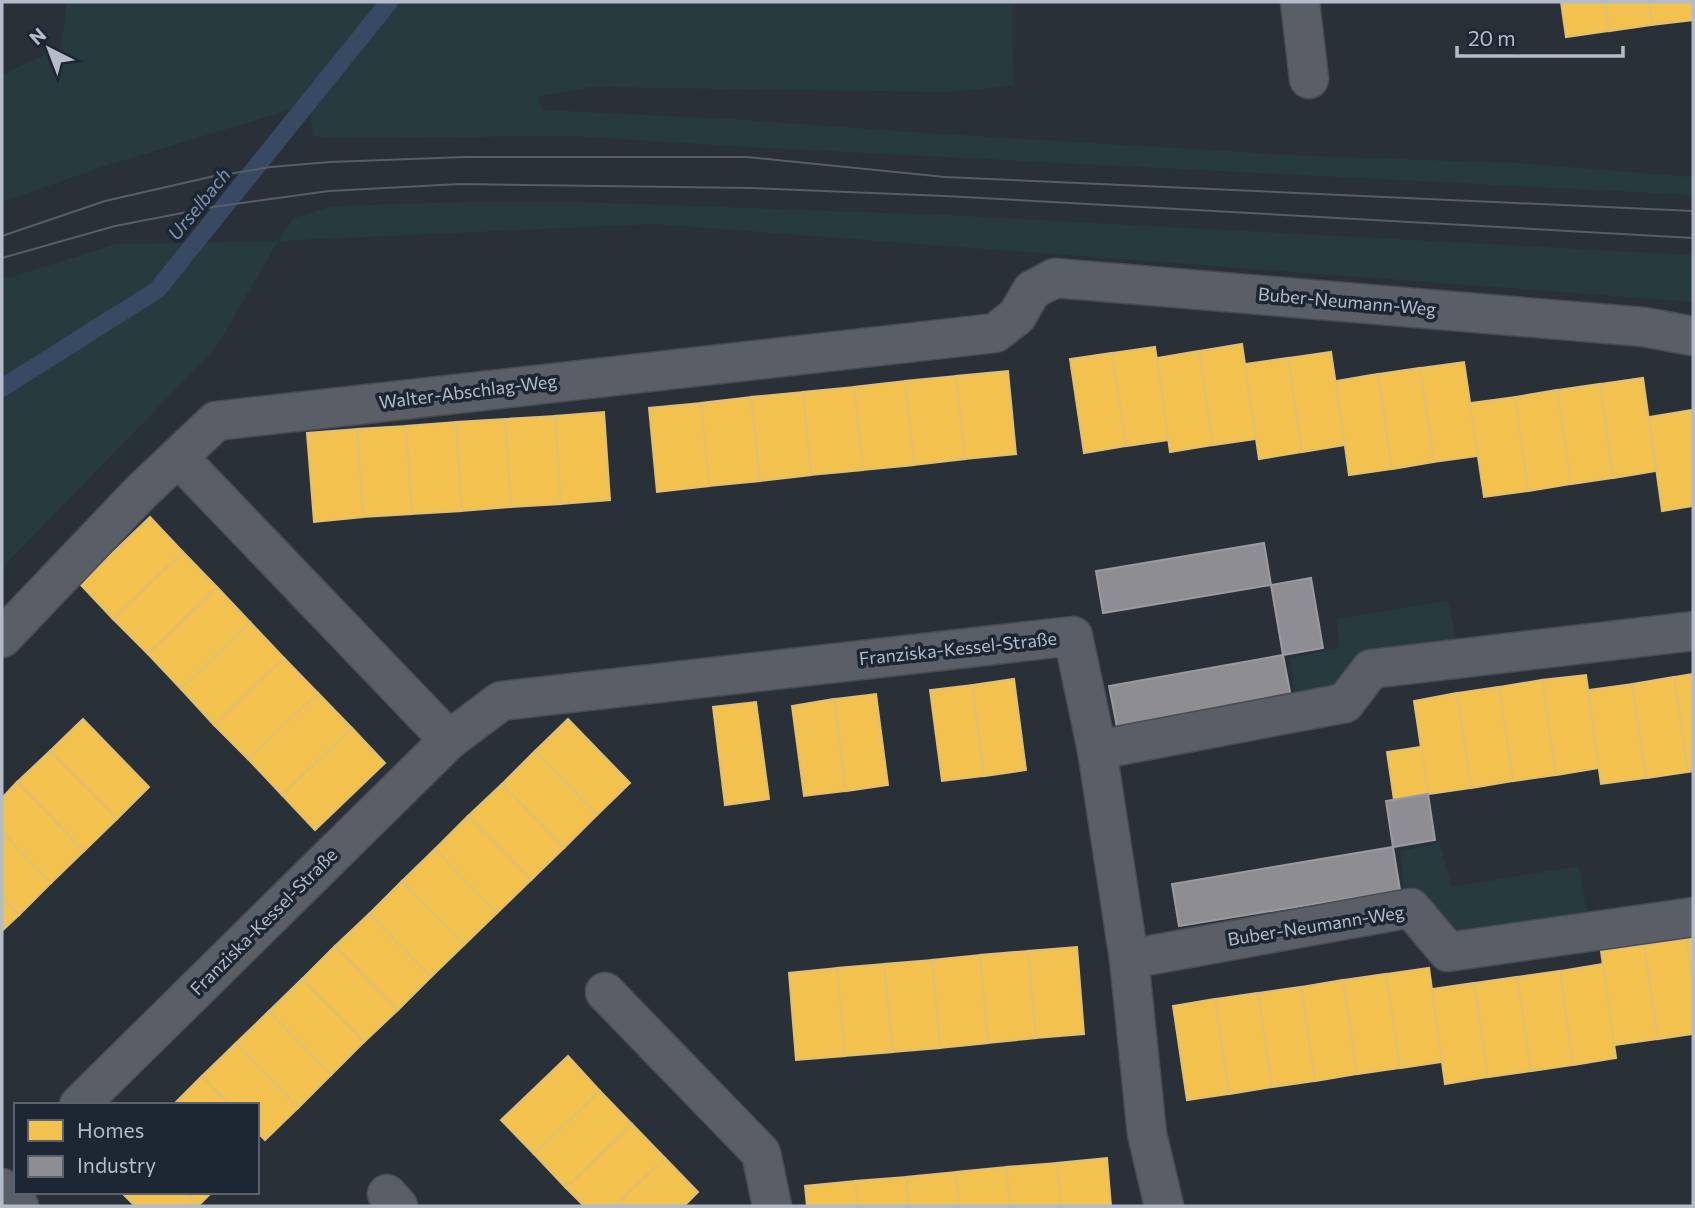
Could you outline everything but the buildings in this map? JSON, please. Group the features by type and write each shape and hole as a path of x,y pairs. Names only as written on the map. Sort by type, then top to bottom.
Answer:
{"street":[{"path":"1300,2 1308,79"},
{"name":"Buber-Neumann-Weg","path":"1017,316 1032,290 1055,278 1644,327 1693,336"},
{"name":"Walter-Abschlag-Weg","path":"2,638 216,421 995,333 1017,316"},
{"path":"178,457 449,740"},
{"path":"1097,750 1345,703 1370,669 1693,631"},
{"name":"Franziska-Kessel-Straße","path":"81,1103 449,740 501,701 1073,636 1097,750 1129,959 1147,1134 1164,1206"},
{"name":"Buber-Neumann-Weg","path":"1129,959 1411,908 1448,952 1693,916"},
{"path":"605,992 761,1153 772,1206"},
{"path":"2,1188 19,1206"}],"green space":[{"path":"67,2 1012,2 1013,86 946,92 590,87 538,97 543,110 731,119 1309,156 1518,163 1693,177 1693,195 571,136 329,138 313,136 309,104 105,166 2,202 2,75 61,47"},
{"path":"581,202 946,215 1693,255 1693,302 653,224 278,241 294,218 332,206"},
{"path":"278,241 215,349 2,568 2,280 116,244"},
{"path":"1448,601 1457,642 1341,688 1294,694 1291,658 1339,648 1337,619"},
{"path":"1439,843 1452,887 1579,866 1587,913 1449,941 1404,888 1400,851"}],"waterway":[{"name":"Urselbach","path":"2,388 157,290 389,2"}],"tram line":[{"path":"2,236 105,201 210,177 271,167 330,162 465,157 747,157 945,177 1693,211"},
{"path":"2,258 115,226 213,207 329,191 460,184 751,188 945,196 1693,238"}]}
